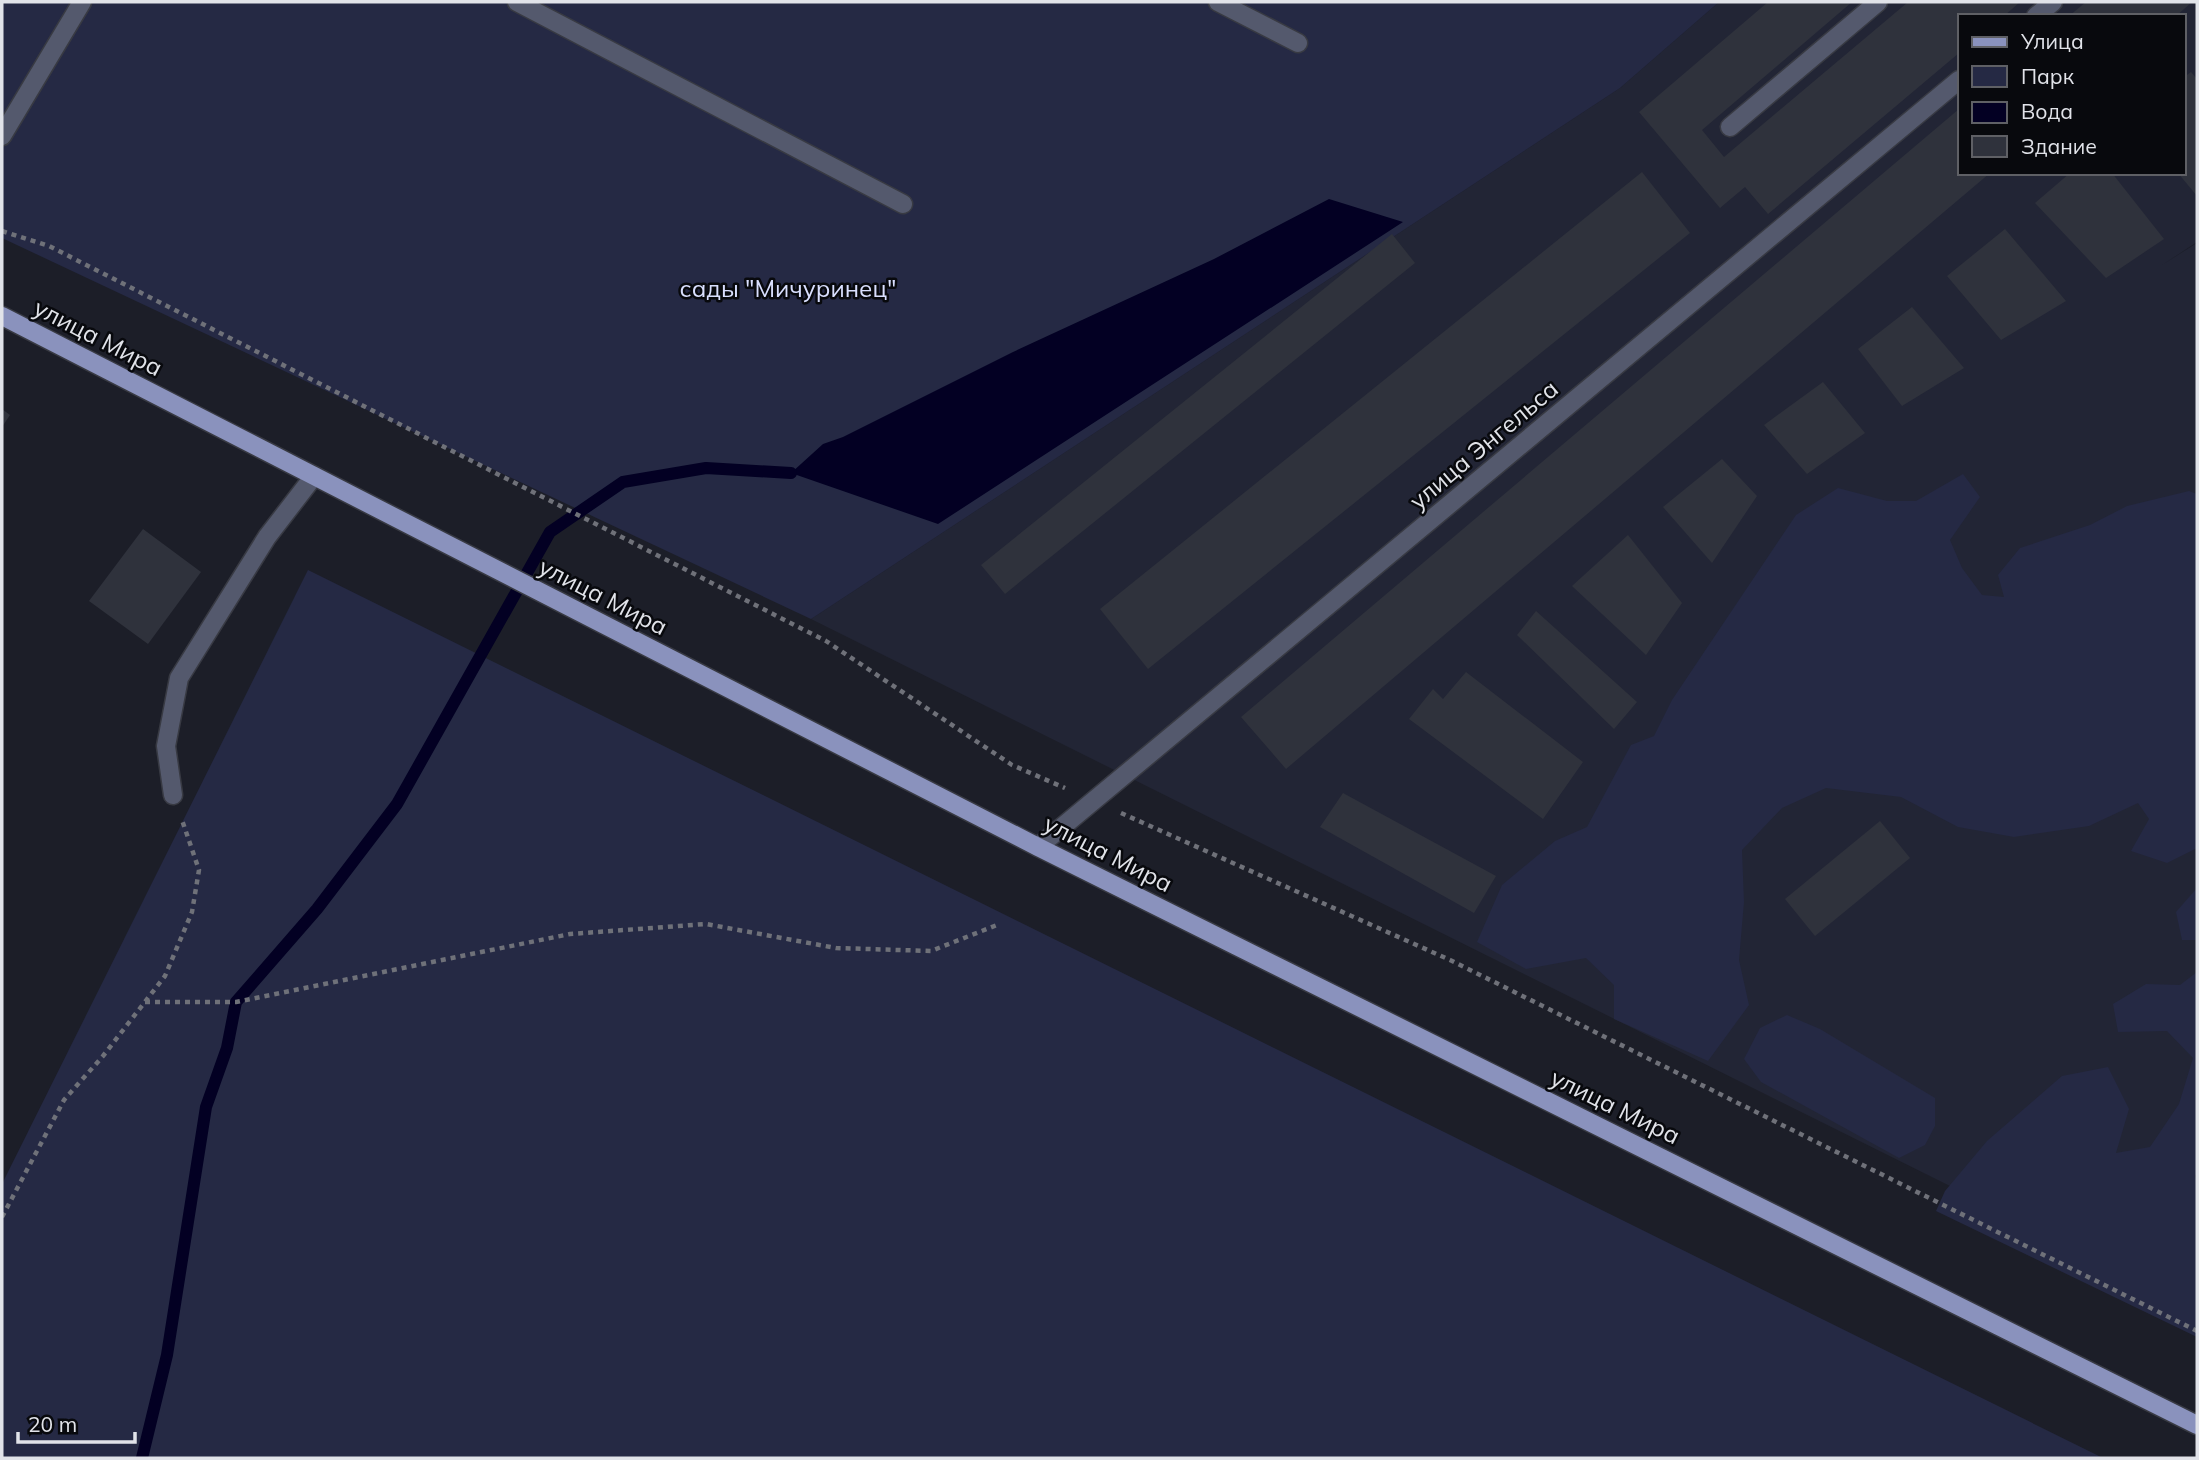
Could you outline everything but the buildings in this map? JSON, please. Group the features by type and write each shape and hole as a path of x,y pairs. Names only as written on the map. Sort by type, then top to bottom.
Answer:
{"main road":[{"name":"улица Мира","path":"2,316 1038,847 2197,1425"}],"street":[{"path":"2,136 82,2"},
{"path":"517,2 903,204"},
{"path":"1218,2 1297,43"},
{"path":"1730,127 1878,2"},
{"path":"2038,14 2053,2"},
{"name":"улица Энгельса","path":"1038,847 1958,81"},
{"path":"173,795 166,746 179,678 267,537 314,476"}],"path":[{"path":"2,1217 64,1100 103,1056 165,976 192,912 199,870 173,795"},
{"path":"145,1002 236,1002 570,934 706,924 836,948 931,951 997,925"}],"shaded area":[{"path":"1719,2 2197,2 2197,242 2162,265 2197,243 2197,1309 811,619 1620,88"}],"green space":[{"name":"сады \"Мичуринец\"","path":"2,2 1719,2 1620,88 811,619 2,238"},
{"path":"1963,474 1980,497 1950,540 1962,568 1982,595 2004,597 1998,575 2020,548 2090,525 2127,506 2189,491 2197,494 2197,848 2167,863 2131,851 2149,819 2138,803 2089,826 2014,837 1958,827 1901,797 1826,788 1782,808 1742,850 1744,902 1739,960 1749,1005 1708,1061 1614,1019 1614,985 1586,958 1526,969 1477,942 1502,885 1555,841 1587,827 1631,745 1654,736 1672,700 1796,515 1838,488 1887,501 1916,501"},
{"path":"308,570 2103,1458 2,1458 2,1184"},
{"path":"2197,888 2197,940 2182,940 2176,912"},
{"path":"2197,972 2197,1337 1936,1211 1945,1191 1987,1141 2062,1076 2108,1067 2129,1109 2116,1153 2150,1147 2179,1104 2193,1058 2167,1031 2118,1032 2113,1004 2146,984 2180,985"},
{"path":"1787,1015 1820,1029 1935,1098 1935,1126 1925,1145 1899,1158 1761,1082 1744,1059 1760,1028"}],"water":[{"path":"1329,199 1403,222 938,524 791,473 823,444 843,437 1013,352 1214,259"}],"waterway":[{"path":"142,1458 167,1355 206,1107 227,1048 236,1002 317,909 397,804 550,532 623,482 706,468 791,473"}]}
